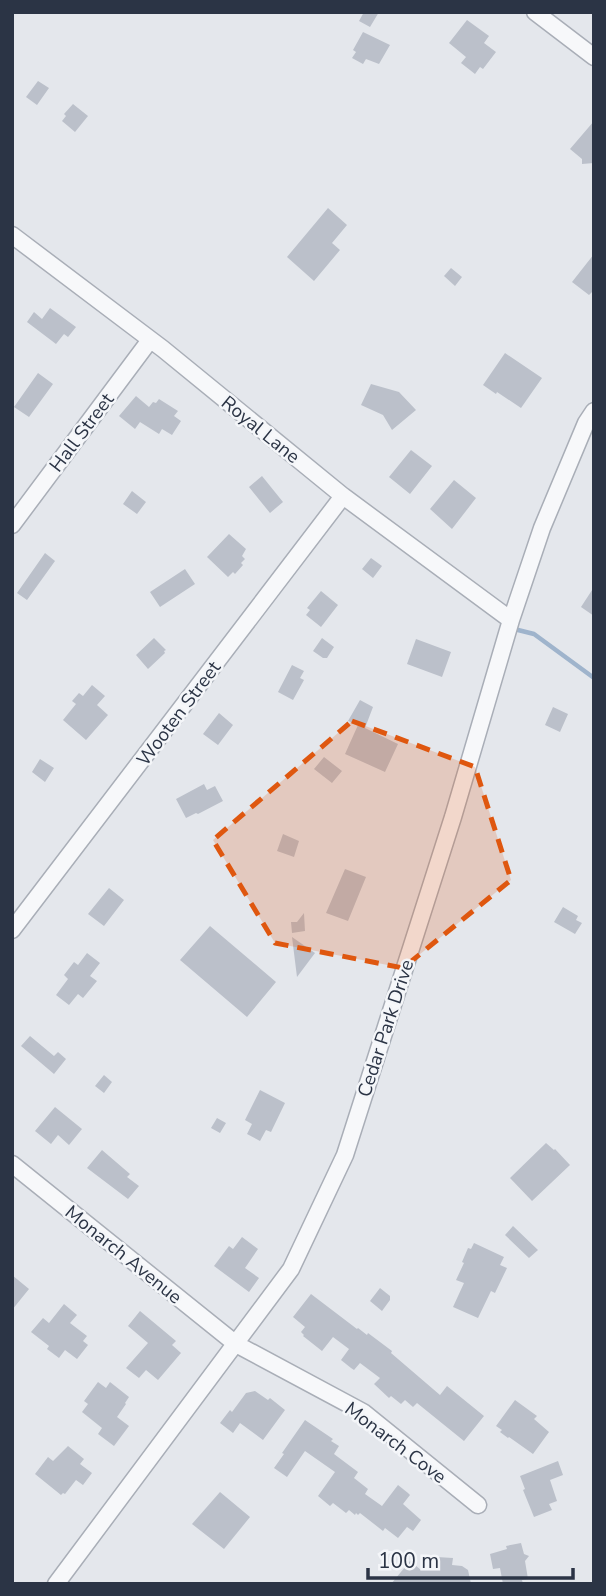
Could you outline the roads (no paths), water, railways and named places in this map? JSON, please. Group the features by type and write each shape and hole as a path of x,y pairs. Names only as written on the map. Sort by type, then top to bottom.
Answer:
{"street":[{"path":"534,12 594,58"},
{"name":"Royal Lane","path":"12,235 150,340 343,496 511,620"},
{"name":"Hall Street","path":"12,525 150,340"},
{"name":"Cedar Park Drive","path":"56,1584 291,1269 345,1155 453,817 511,620 542,528 586,423 594,411"},
{"name":"Wooten Street","path":"12,930 343,496"},
{"name":"Monarch Avenue","path":"12,1164 236,1344"},
{"name":"Monarch Cove","path":"236,1344 363,1412 478,1505"}],"waterway":[{"path":"518,630 534,634 594,678"}]}
